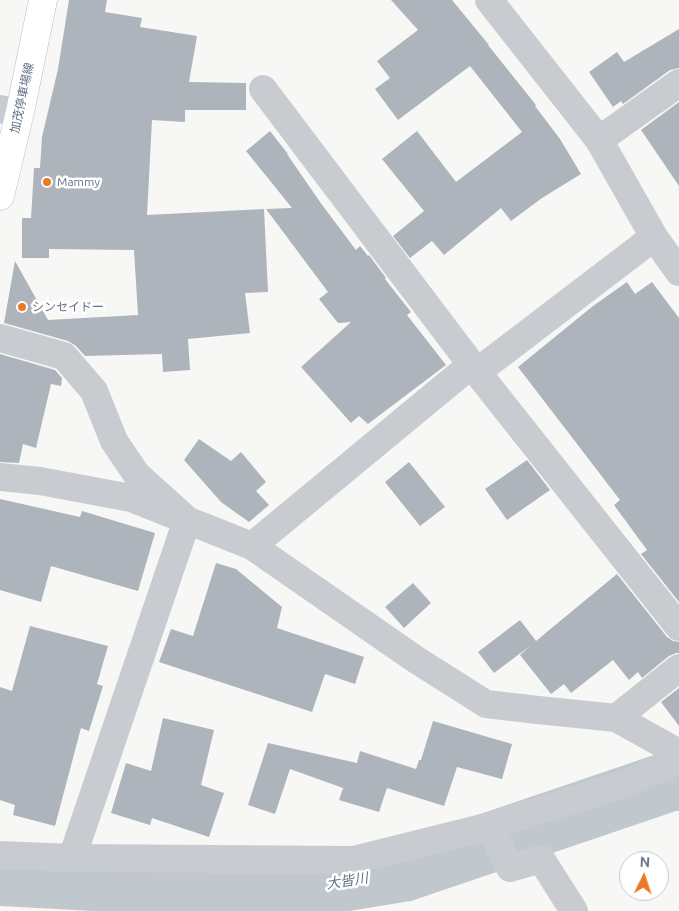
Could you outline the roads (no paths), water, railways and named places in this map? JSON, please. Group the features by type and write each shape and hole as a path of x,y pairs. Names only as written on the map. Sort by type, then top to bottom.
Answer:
{"main road":[{"name":"加茂停車場線","path":"0,196 10,110 43,0"}],"street":[{"path":"489,0 599,140 654,237 679,272"},
{"path":"599,140 679,83"},
{"path":"263,89 474,368 679,627"},
{"path":"252,546 474,368 654,237"},
{"path":"0,338 64,356 94,391 114,441 137,475 187,520"},
{"path":"0,477 40,481 131,498 252,546 416,659 486,704 616,718 679,753"},
{"path":"72,858 187,520"},
{"path":"616,718 679,668"},
{"path":"0,855 72,858 353,860 490,826 626,783 679,760"},
{"path":"490,826 510,868 541,859 574,911"}],"waterway":[{"name":"大皆川","path":"0,876 189,886 322,885 403,872 674,780 679,781"}],"place":[{"name":"Mammy","path":"47,182"},
{"name":"シンセイドー","path":"22,307"}]}
